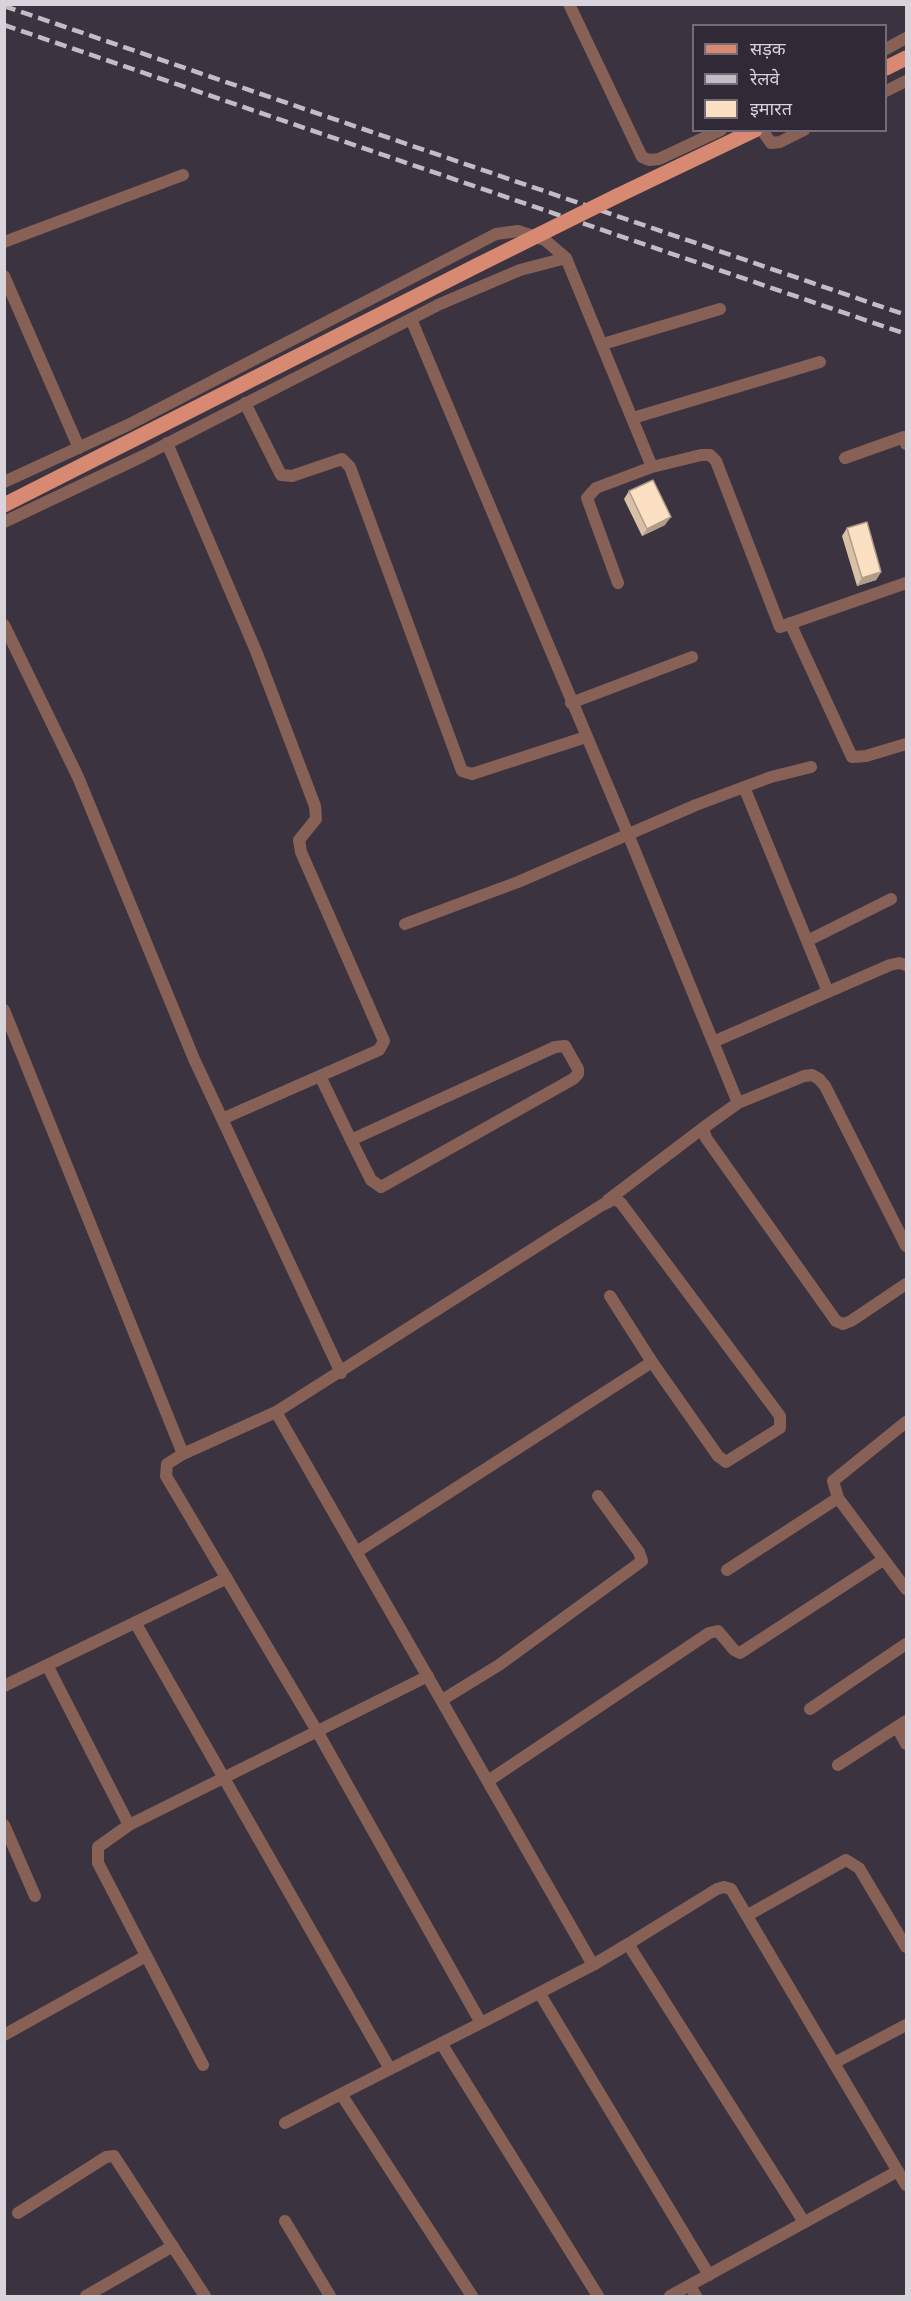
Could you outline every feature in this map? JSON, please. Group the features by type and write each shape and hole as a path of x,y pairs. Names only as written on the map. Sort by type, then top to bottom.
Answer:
{"main road":[{"path":"887,67 906,58"},
{"path":"4,505 480,264 751,132"}],"street":[{"path":"569,4 642,157 649,160 659,159 717,132"},
{"path":"887,47 906,38"},
{"path":"887,90 905,84"},
{"path":"763,132 771,143 780,142 800,132"},
{"path":"4,242 183,175"},
{"path":"4,482 128,425 496,234 518,231 545,240 566,258 652,466"},
{"path":"4,522 167,443 411,319 520,270 566,258"},
{"path":"4,276 79,448"},
{"path":"603,344 720,309"},
{"path":"411,319 628,834 738,1104"},
{"path":"633,418 820,362"},
{"path":"245,403 281,476 292,476 342,459 350,467 434,701 462,771 472,774 586,737"},
{"path":"844,458 906,439"},
{"path":"167,443 256,651 315,806 316,819 299,840 301,852 384,1041 379,1050 222,1119"},
{"path":"618,583 587,498 596,488 652,466 701,455 710,455 716,461 780,627 906,583"},
{"path":"790,623 852,757 877,753 906,744"},
{"path":"4,625 75,768 173,1012 341,1373"},
{"path":"571,703 692,657"},
{"path":"405,924 518,882 744,787 812,767"},
{"path":"744,787 828,993"},
{"path":"807,941 891,899"},
{"path":"713,1042 890,965 898,963 906,965"},
{"path":"4,1010 183,1454"},
{"path":"320,1076 351,1140 371,1180 381,1187 573,1079 578,1074 578,1069 565,1046 555,1047 351,1140"},
{"path":"481,2023 317,1731 166,1476 167,1464 183,1454 276,1413 602,1205 738,1104 804,1076 812,1075 825,1086 906,1246"},
{"path":"704,1128 706,1138 836,1321 843,1324 851,1321 906,1284"},
{"path":"602,1205 615,1199 621,1203 780,1416 780,1428 726,1462 718,1456 652,1362 610,1296"},
{"path":"358,1551 652,1362"},
{"path":"276,1413 358,1551 593,1965"},
{"path":"906,1422 833,1481 833,1489 838,1498 906,1589"},
{"path":"442,1701 499,1665 642,1561 639,1552 598,1497"},
{"path":"727,1570 838,1498"},
{"path":"488,1781 709,1633 718,1631 734,1650 740,1653 883,1560"},
{"path":"4,1686 227,1578"},
{"path":"136,1624 390,2069"},
{"path":"810,1709 906,1644"},
{"path":"47,1665 129,1825"},
{"path":"203,2065 98,1863 96,1853 98,1846 129,1825 428,1676"},
{"path":"838,1765 902,1724 906,1744"},
{"path":"4,1826 35,1896"},
{"path":"748,1915 846,1860 859,1868 906,1947"},
{"path":"285,2123 540,1994 724,1887 731,1889 748,1915 906,2185"},
{"path":"628,1944 804,2222"},
{"path":"4,2035 146,1956"},
{"path":"540,1994 709,2275"},
{"path":"834,2063 906,2025"},
{"path":"441,2043 598,2296"},
{"path":"341,2094 472,2296"},
{"path":"18,2213 106,2157 114,2156 206,2296"},
{"path":"669,2296 693,2291 709,2275 898,2171"},
{"path":"285,2221 330,2296"},
{"path":"86,2296 173,2246"}],"building":[{"path":"653,480 671,517 647,529 629,491"},
{"path":"867,522 881,572 862,578 847,528"}],"railway":[{"path":"4,6 906,315"},
{"path":"4,25 906,334"}]}
